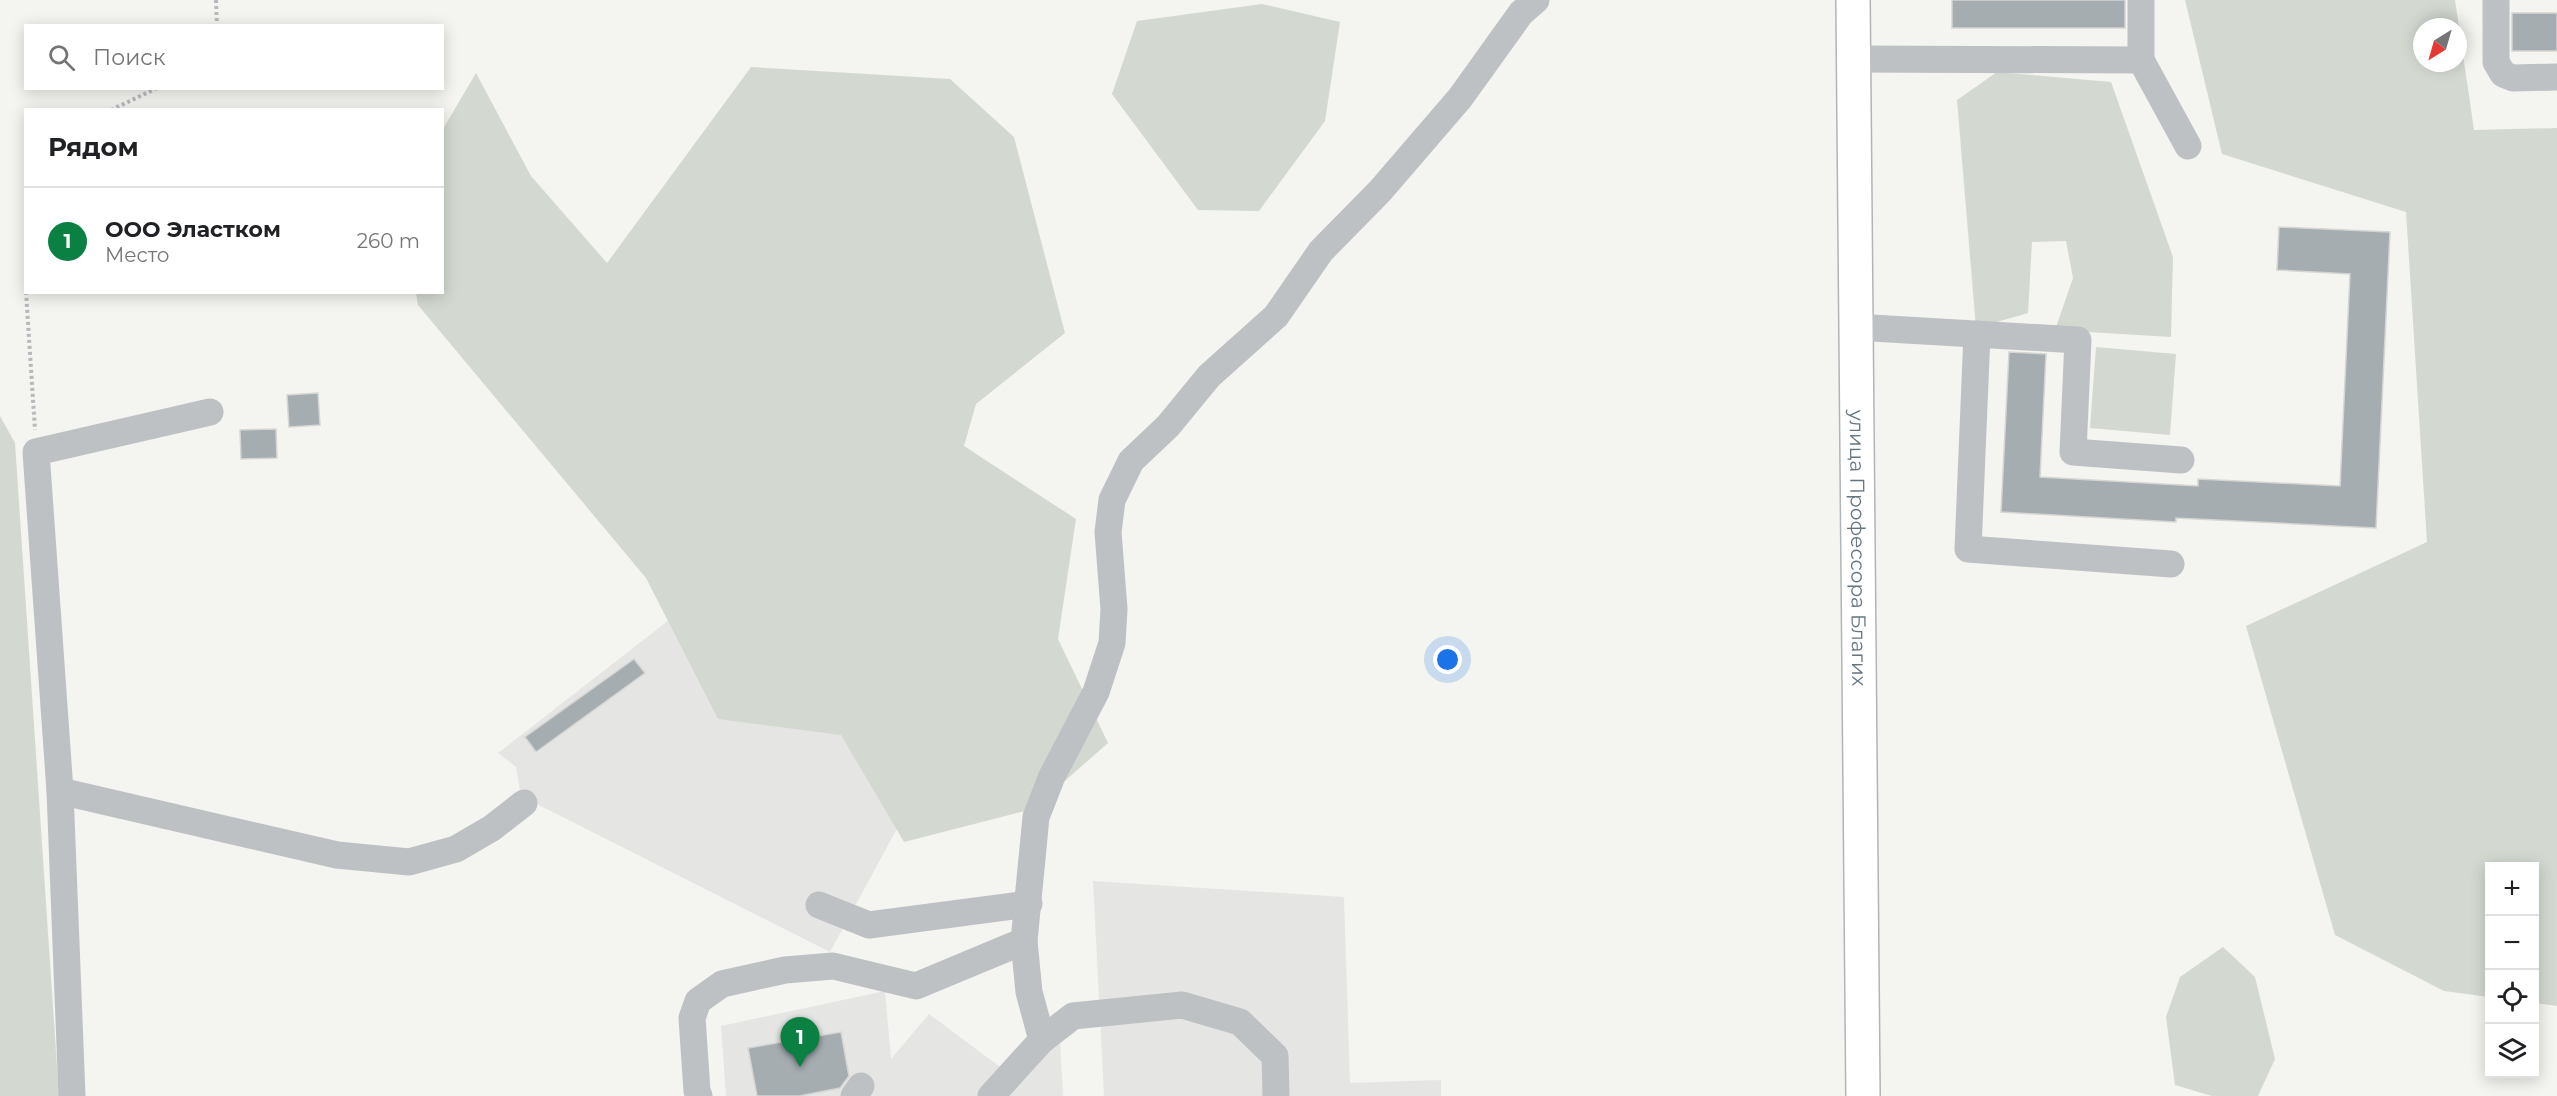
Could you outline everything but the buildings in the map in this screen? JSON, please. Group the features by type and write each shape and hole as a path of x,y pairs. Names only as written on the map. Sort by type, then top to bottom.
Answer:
{"main road":[{"name":"улица Профессора Благих","path":"1853,0 1863,1096"}],"lane":[{"path":"1042,1040 1029,992 1024,941 1036,817 1052,776 1096,692 1112,643 1114,609 1108,532 1112,500 1131,461 1168,426 1209,376 1276,316 1321,251 1380,191 1460,98 1521,13 1536,0"},
{"path":"2141,0 2141,60 2188,146"},
{"path":"2496,0 2496,62 2503,74 2513,78 2557,77"},
{"path":"1853,59 2141,60"},
{"path":"1855,327 2078,340 2073,452 2181,460"},
{"path":"1977,334 1968,549 2171,564"},
{"path":"72,1096 60,791 36,452 210,412"},
{"path":"60,791 338,855 409,862 456,849 492,828 524,803"},
{"path":"819,905 869,925 1029,904"},
{"path":"699,1096 692,1018 698,1001 722,984 785,970 833,966 916,986 1024,941"},
{"path":"991,1096 1042,1040 1073,1016 1182,1005 1240,1022 1275,1056 1276,1096"}],"path":[{"path":"216,0 217,24"},
{"path":"115,108 153,90"},
{"path":"26,294 36,452"}],"shaded area":[{"path":"2185,0 2455,0 2458,18 2413,18 2413,72 2466,72 2474,130 2557,128 2557,1006 2539,1004 2539,862 2485,862 2485,996 2444,991 2335,935 2246,626 2427,542 2406,212 2222,154"},
{"path":"1262,4 1340,22 1325,121 1259,211 1198,210 1112,94 1137,21"},
{"path":"751,67 950,79 1014,137 1065,333 976,404 964,446 1076,519 1058,639 1108,743 1033,809 904,842 841,735 718,719 646,578 418,305 416,294 444,294 444,127 476,73 531,176 607,263"},
{"path":"1997,72 2111,82 2173,257 2171,337 2055,330 2073,278 2066,241 2032,242 2028,313 1976,328 1957,100"},
{"path":"2096,347 2176,354 2170,435 2090,428"},
{"path":"0,416 15,443 59,1096 0,1096"},
{"path":"714,585 918,790 830,952 521,796 516,767 498,753"},
{"path":"1093,881 1344,897 1350,1083 1441,1080 1441,1096 1104,1096"},
{"path":"2223,947 2255,977 2275,1059 2258,1096 2212,1096 2175,1085 2166,1017 2180,977"},
{"path":"885,991 891,1059 929,1014 1003,1069 977,1096 726,1096 721,1026"},
{"path":"1060,1040 1063,1096 1007,1096"}],"place":[{"name":"ООО Эластком","path":"800,1067"}]}
